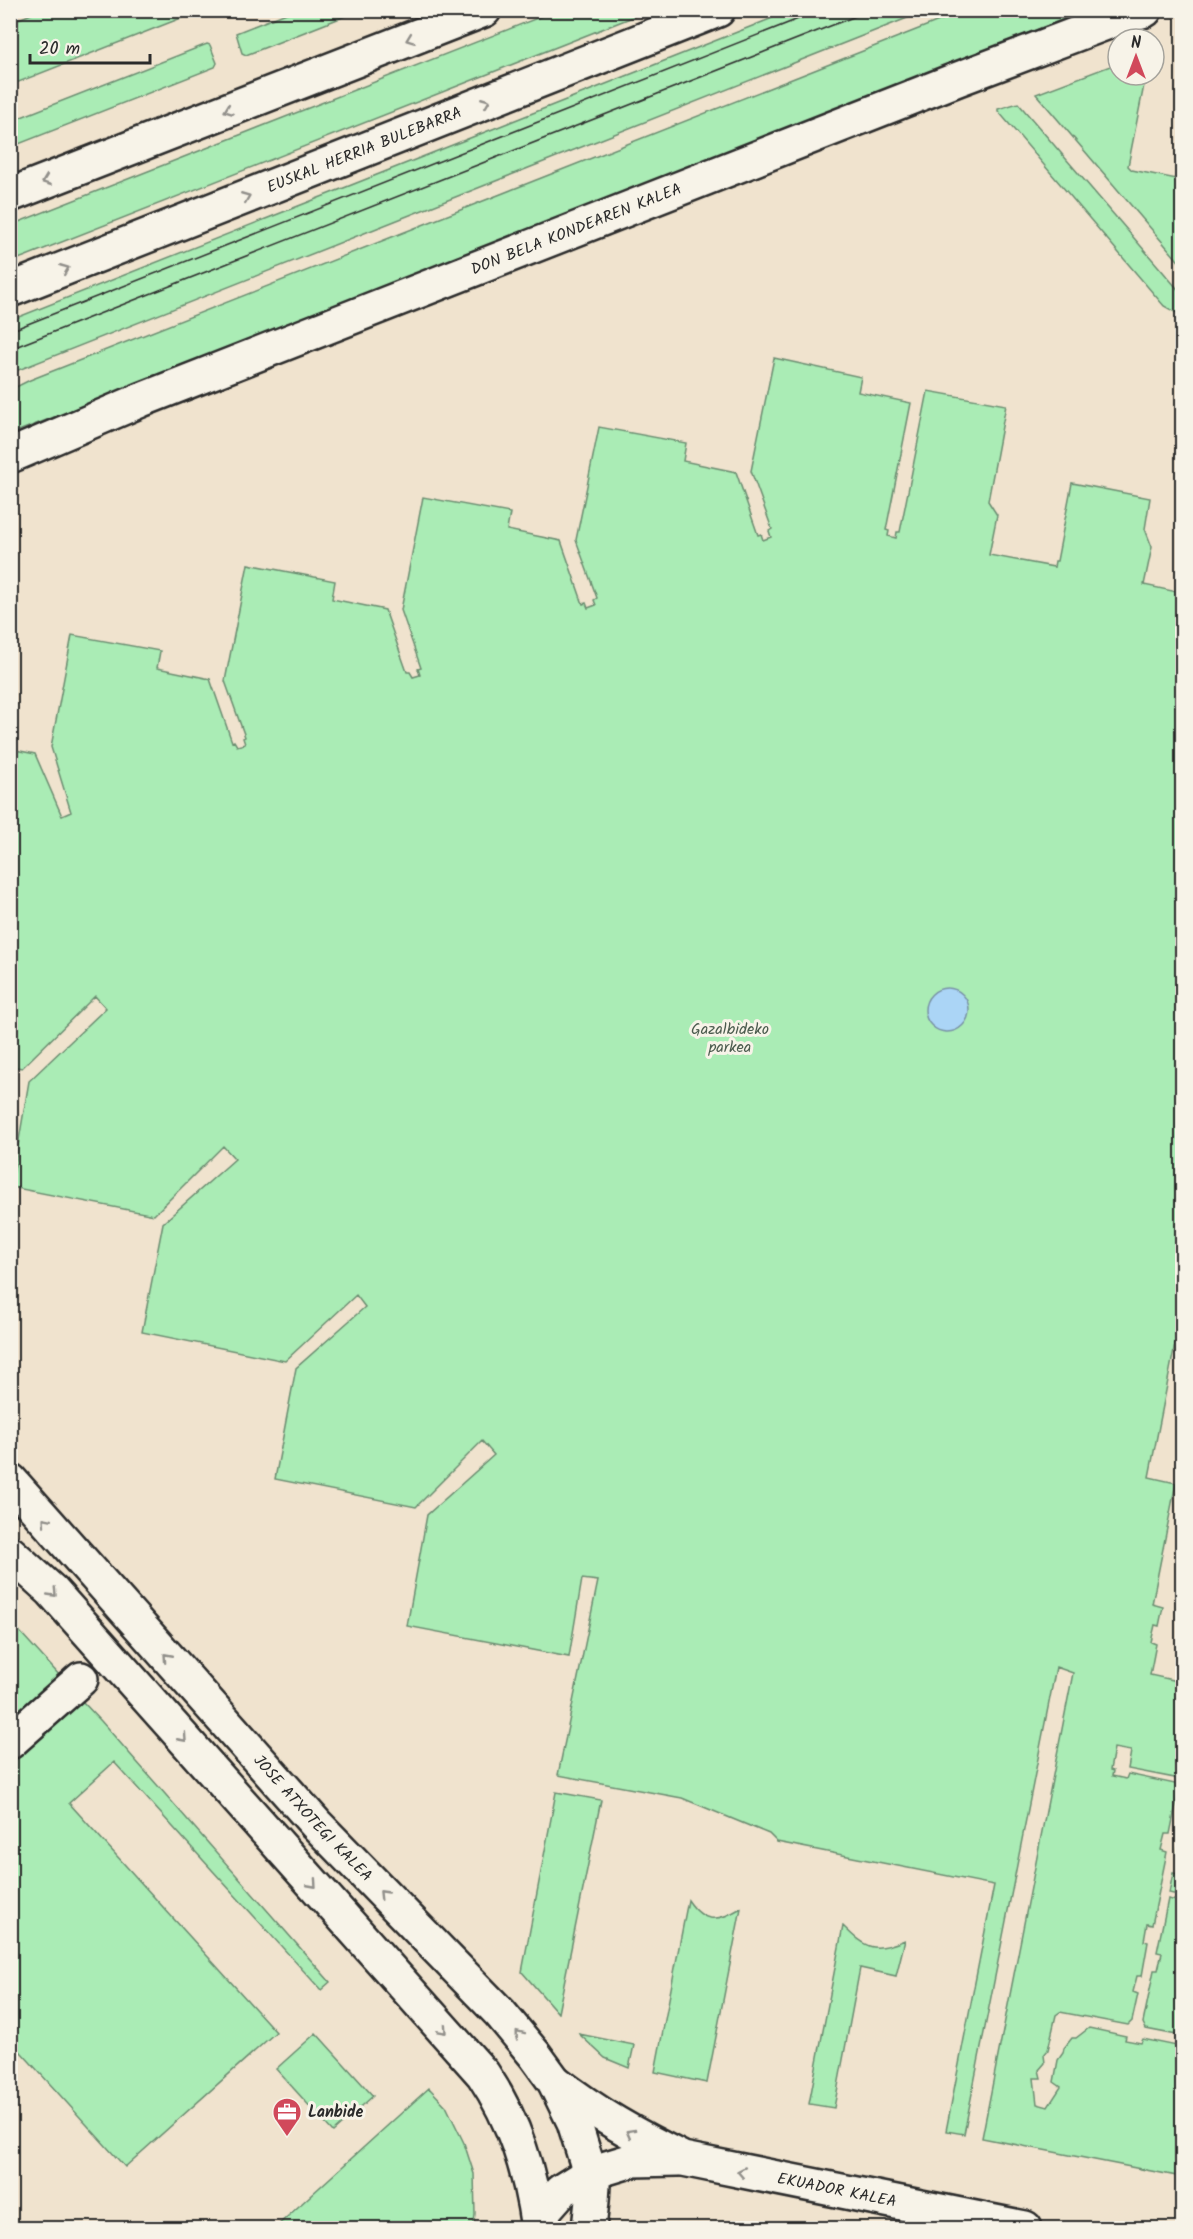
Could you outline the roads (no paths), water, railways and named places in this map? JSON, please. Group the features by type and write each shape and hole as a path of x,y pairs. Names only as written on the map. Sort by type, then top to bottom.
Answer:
{"main road":[{"path":"10,195 484,10"},
{"name":"EUSKAL HERRIA BULEBARRA","path":"10,290 718,10"},
{"name":"DON BELA KONDEAREN KALEA","path":"10,456 141,400 947,83 1145,10"},
{"name":"JOSE ATXOTEGI KALEA","path":"10,1480 316,1824 501,2013 554,2081 574,2122 590,2173 592,2201 588,2229"},
{"path":"10,1553 60,1600 483,2074 501,2102 519,2142 538,2228"},
{"path":"10,1742 81,1679"},
{"name":"EKUADOR KALEA","path":"554,2081 591,2110 630,2134 683,2159"},
{"name":"EKUADOR KALEA","path":"538,2228 546,2208 561,2191 590,2173 633,2160 683,2159 1024,2229"}],"water":[{"path":"947,988 956,989 963,994 968,1001 968,1019 963,1026 956,1031 947,1032 938,1031 931,1026 926,1019 925,1010 926,1001 931,994 938,989"}],"tram line":[{"path":"10,331 821,10"},
{"path":"10,349 871,10"}],"place":[{"name":"Lanbide","path":"287,2138"}],"park label":[{"name":"Gazalbideko parkea","path":"730,1038"}]}
